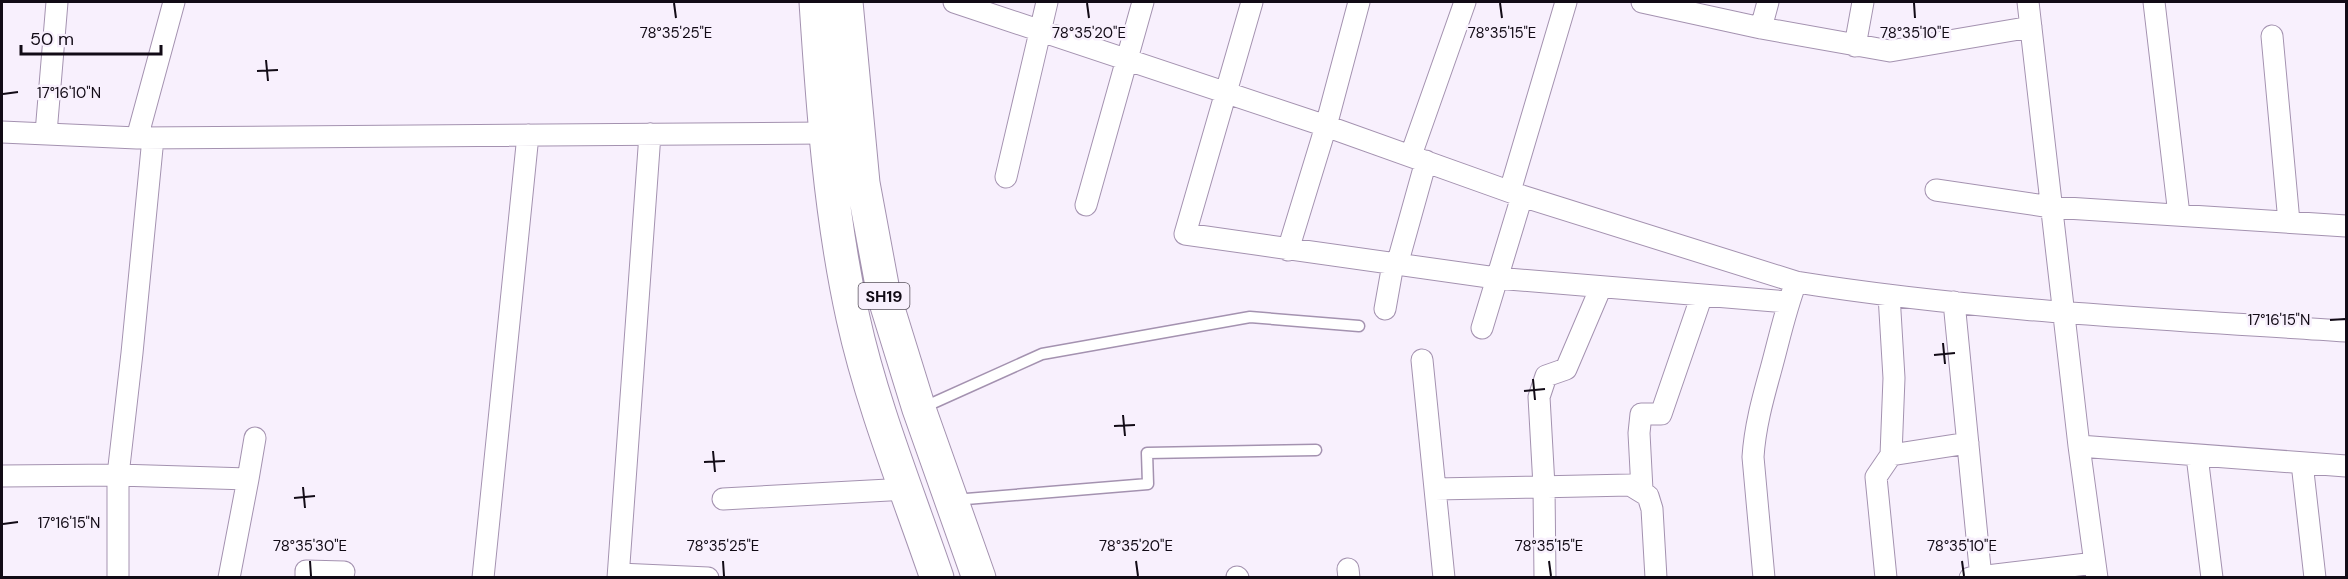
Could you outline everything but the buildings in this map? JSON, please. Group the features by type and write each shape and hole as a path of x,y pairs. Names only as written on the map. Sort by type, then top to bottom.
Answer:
{"main road":[{"name":"SH19","path":"816,2 825,133 834,217 854,319 881,414 937,578"},
{"name":"SH19","path":"846,2 863,183 884,296 919,409 979,578"}],"street":[{"path":"46,134 57,2"},
{"path":"118,578 118,475 132,353 145,138 174,2"},
{"path":"954,2 1326,126 1516,194 1796,282 1889,295 2063,312 2346,331"},
{"path":"1006,177 1047,2"},
{"path":"1086,205 1125,59 1143,2"},
{"path":"1252,2 1185,234 1496,278 1788,302"},
{"path":"1288,250 1326,126 1359,2"},
{"path":"1385,309 1418,158 1465,2"},
{"path":"1482,328 1566,2"},
{"path":"1646,2 1761,28 1890,51 2031,27"},
{"path":"1761,28 1768,2"},
{"path":"1855,46 1863,2"},
{"path":"1954,302 1978,577 2096,570 2079,446 2028,2"},
{"path":"2154,2 2179,215"},
{"path":"2272,36 2289,222"},
{"path":"2,132 145,138 825,133"},
{"path":"650,134 618,576 708,578"},
{"path":"483,578 528,135"},
{"path":"1936,190 2051,207 2346,226"},
{"path":"1764,578 1754,444 1757,421 1788,302 1796,282"},
{"path":"1545,578 1544,486 1539,397 1546,376 1566,369 1601,287"},
{"path":"1642,490 1639,433 1641,414 1661,414 1702,295"},
{"path":"1886,578 1876,477 1891,455 1894,378 1889,295"},
{"path":"1422,360 1444,578"},
{"path":"229,578 255,438"},
{"path":"1891,455 1968,443"},
{"path":"2079,446 2346,466"},
{"path":"2197,456 2212,578"},
{"path":"2302,463 2315,578"},
{"path":"2,476 118,475 248,479"},
{"path":"1435,489 1630,485 1642,490 1648,496 1652,509 1656,578"},
{"path":"723,499 907,489"},
{"path":"306,578 306,571 344,572"}],"lane":[{"path":"919,409 1042,354 1250,317 1359,326"},
{"path":"952,500 1149,484 1147,453 1316,450"}]}
